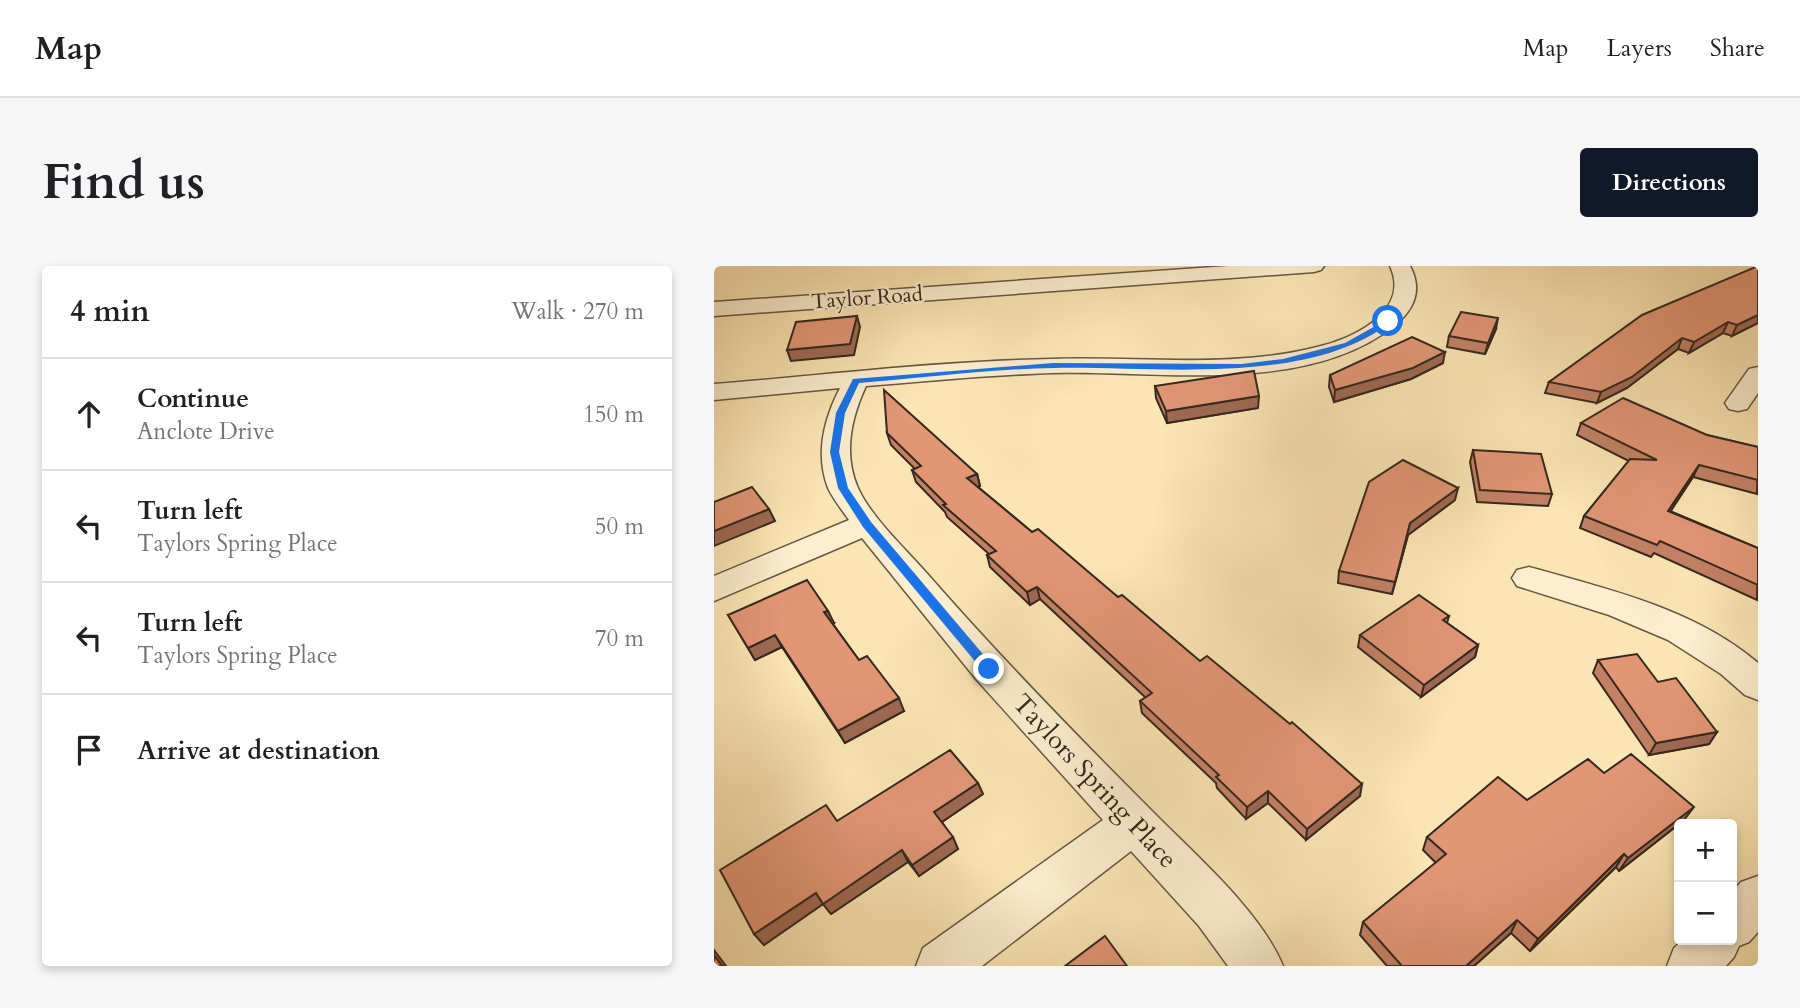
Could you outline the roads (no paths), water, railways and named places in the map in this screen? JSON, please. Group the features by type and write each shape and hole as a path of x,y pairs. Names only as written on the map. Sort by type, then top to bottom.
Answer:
{"street":[{"name":"Taylor Road","path":"714,309 1314,266"},
{"path":"714,392 1053,366 1242,366 1317,355 1370,334 1394,315 1407,295 1407,282 1400,266"},
{"path":"1738,403 1758,374"},
{"name":"Taylors Spring Place","path":"856,381 840,413 835,452 843,488 867,524 989,669 1216,910 1258,966"},
{"path":"714,589 867,524"},
{"path":"1529,578 1606,602 1689,634 1740,667 1758,685"},
{"path":"941,966 1134,823"},
{"path":"1737,920 1758,898"},
{"path":"1692,966 1712,945"}]}
